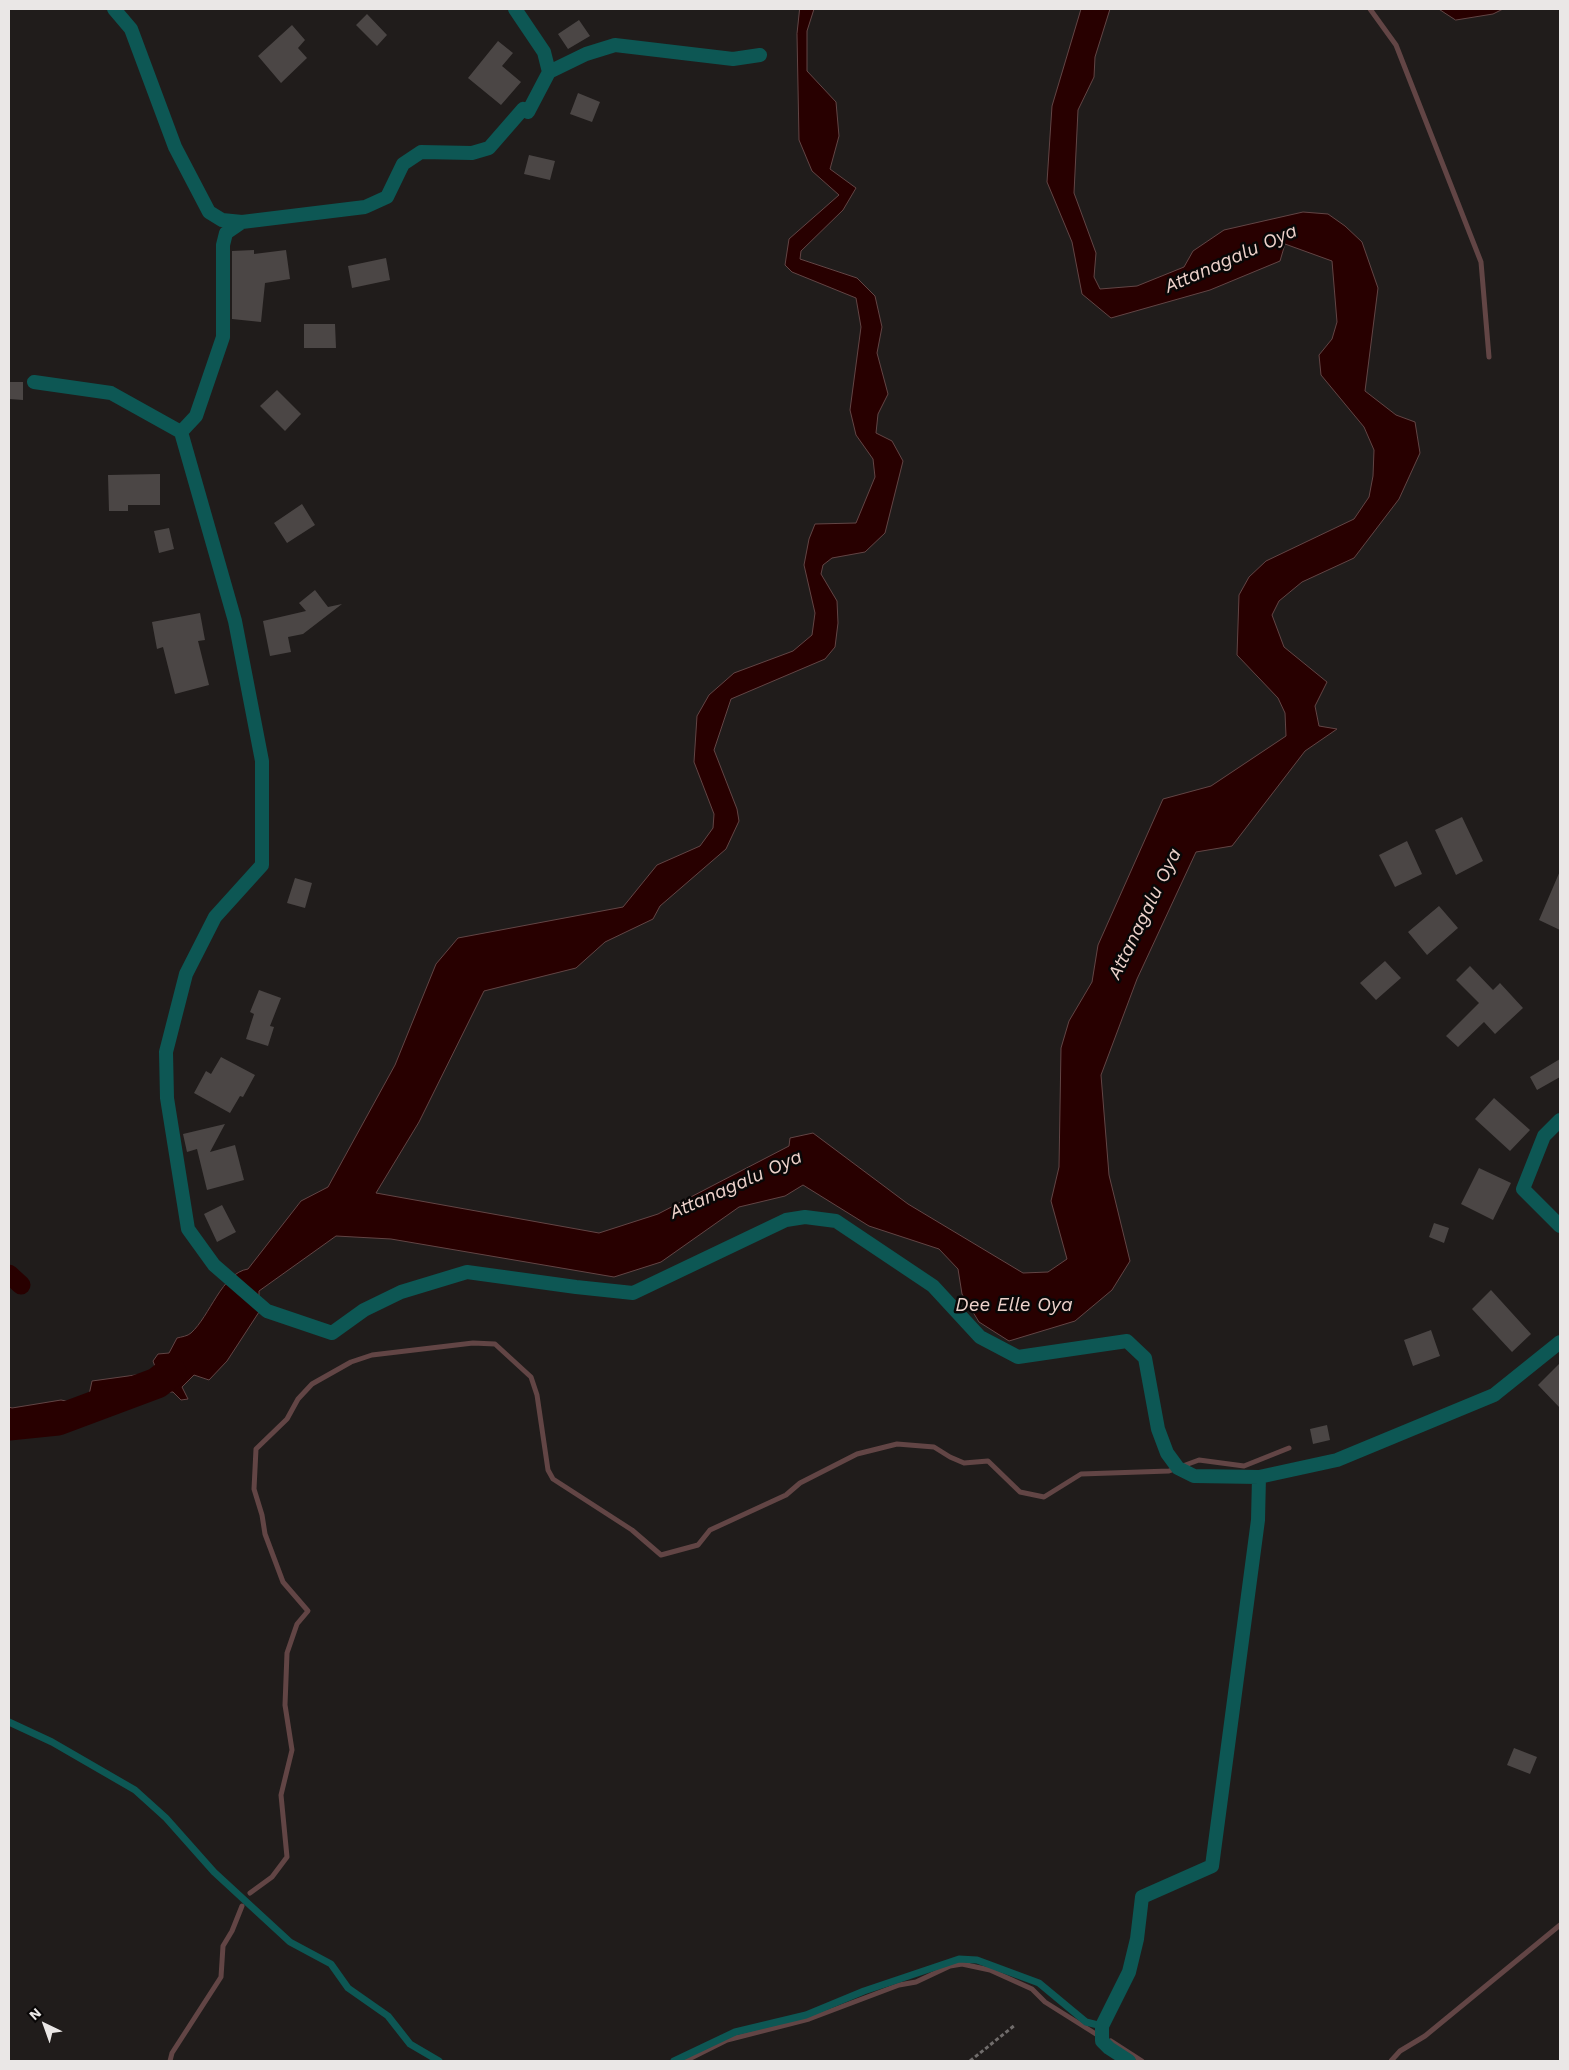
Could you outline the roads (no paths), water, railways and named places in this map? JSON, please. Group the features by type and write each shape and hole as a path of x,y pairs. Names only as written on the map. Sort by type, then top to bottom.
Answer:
{"street":[{"path":"114,9 131,29 175,148 209,212 222,220 242,222 365,207 387,197 403,164 421,152 472,153 489,148 523,109 528,112 549,72 586,54 615,45 733,59 760,55"},
{"path":"515,9 544,52 549,72"},
{"path":"181,432 196,416 223,337 223,245 226,233 242,222"},
{"path":"34,382 111,393 181,432 235,621 262,761 262,865 215,917 186,974 166,1052 167,1098 188,1229 214,1264 266,1311 332,1333 364,1310 401,1292 467,1272 576,1288 633,1293 786,1220 805,1217 836,1221 934,1286 980,1337 1018,1357 1057,1353 1127,1341 1145,1358 1158,1429 1168,1452 1178,1468 1194,1476 1259,1477 1337,1460 1494,1395 1560,1342"},
{"path":"1560,1120 1544,1136 1523,1189 1560,1226"},
{"path":"1129,2061 1109,2048 1102,2040 1102,2026 1129,1972 1137,1939 1142,1897 1212,1866 1258,1520 1259,1477"}],"lane":[{"path":"9,1722 52,1742 135,1790 166,1818 214,1872 290,1942 331,1964 348,1988 388,2016 410,2044 439,2061"},
{"path":"674,2061 735,2032 806,2015 864,1991 959,1959 977,1960 1039,1983 1086,2022 1102,2026"}],"water":[{"name":"Dee Elle Oya","path":"800,9 814,9 807,31 807,71 836,102 839,136 830,169 856,188 843,210 801,251 800,259 857,278 875,296 882,327 877,353 888,394 878,414 876,433 892,441 903,461 885,533 865,552 832,558 823,565 821,574 837,601 838,623 835,647 825,659 731,699 714,750 737,809 739,821 726,849 660,906 653,919 605,942 576,968 484,991 419,1122 376,1193 599,1233 658,1214 789,1146 790,1138 813,1133 908,1204 1023,1273 1048,1272 1067,1259 1051,1201 1059,1167 1061,1048 1069,1021 1092,982 1098,945 1163,799 1211,786 1286,736 1285,713 1278,698 1237,655 1239,595 1249,577 1266,561 1354,519 1369,497 1373,476 1374,450 1364,427 1321,375 1319,355 1332,339 1337,322 1332,261 1285,244 1280,261 1210,290 1111,318 1082,294 1072,242 1047,182 1052,106 1081,9 1110,9 1095,57 1094,77 1078,110 1074,193 1096,253 1094,277 1100,289 1137,286 1184,267 1193,251 1224,230 1303,212 1328,214 1345,226 1362,242 1378,288 1365,391 1396,415 1415,422 1420,453 1399,499 1354,558 1302,582 1279,601 1272,615 1284,647 1327,682 1315,706 1319,726 1337,729 1305,751 1232,846 1196,852 1137,979 1101,1075 1109,1175 1130,1261 1112,1290 1075,1321 1009,1341 979,1322 962,1294 958,1269 939,1249 869,1226 803,1185 785,1196 739,1207 661,1262 614,1277 391,1239 336,1236 259,1291 259,1312 227,1361 209,1380 194,1375 182,1387 188,1399 181,1400 173,1392 132,1392 129,1401 120,1406 94,1402 86,1424 55,1420 54,1431 32,1421 18,1425 21,1434 9,1431 9,1407 61,1400 80,1404 89,1395 92,1381 157,1372 153,1361 158,1354 169,1353 177,1338 186,1336 198,1326 231,1278 239,1272 248,1269 301,1201 328,1187 395,1065 436,964 458,938 623,907 657,865 700,846 713,828 714,814 694,762 697,716 709,695 734,673 793,651 812,635 815,613 804,565 809,539 815,524 856,523 875,477 873,459 856,435 850,410 861,327 856,298 792,272 785,265 789,239 839,195 812,171 799,140 797,34"},
{"path":"1439,9 1503,9 1493,14 1456,20"}],"waterway":[{"path":"1370,9 1396,45 1481,262 1489,357"},
{"path":"9,1274 21,1285"},
{"path":"250,1893 272,1877 287,1857 281,1795 292,1750 285,1705 287,1653 297,1624 308,1611 283,1582 265,1534 262,1515 254,1489 256,1449 287,1419 298,1399 312,1384 351,1362 372,1355 473,1343 495,1344 531,1377 537,1395 548,1470 553,1479 632,1530 661,1555 698,1545 710,1530 786,1495 800,1483 857,1454 897,1444 934,1447 964,1463 988,1461 1020,1492 1044,1497 1081,1474 1169,1471 1199,1460 1244,1466 1289,1448"},
{"path":"9,1425 58,1420 157,1383 171,1372"},
{"path":"170,2061 172,2053 221,1977 223,1946 232,1931 242,1906"},
{"path":"1391,2061 1400,2051 1425,2036 1560,1925"},
{"path":"685,2061 727,2040 809,2019 899,1985 916,1982 950,1966 962,1964 990,1970 1032,1989 1045,2002 1099,2036"},
{"path":"1111,2041 1142,2061"}],"water label":[{"name":"Attanagalu Oya","path":"1231,259"},
{"name":"Attanagalu Oya","path":"1145,914"},
{"name":"Attanagalu Oya","path":"736,1185"}]}
